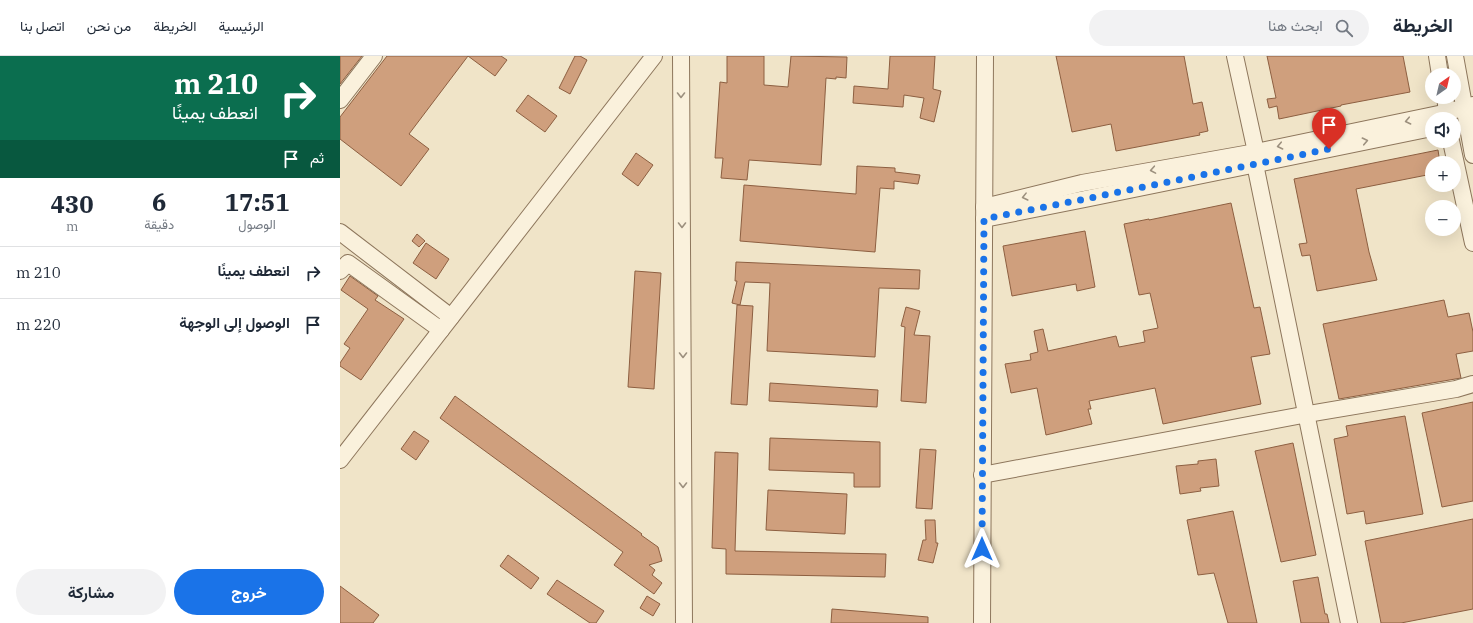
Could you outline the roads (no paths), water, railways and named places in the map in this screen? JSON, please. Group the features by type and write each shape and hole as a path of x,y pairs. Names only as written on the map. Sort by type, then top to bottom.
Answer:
{"street":[{"path":"340,100 374,56"},
{"path":"340,460 654,56"},
{"path":"681,56 684,623"},
{"path":"982,623 985,56"},
{"path":"1235,56 1350,623"},
{"path":"1437,56 1439,68"},
{"path":"1455,56 1459,112"},
{"path":"1461,118 1473,154"},
{"path":"1255,158 1425,120"},
{"path":"984,213 1082,183 1255,158 1425,129"},
{"path":"1453,148 1473,243"},
{"path":"340,232 451,317"},
{"path":"340,271 348,264 441,330"},
{"path":"982,476 1308,414 1456,389 1473,384"}]}
